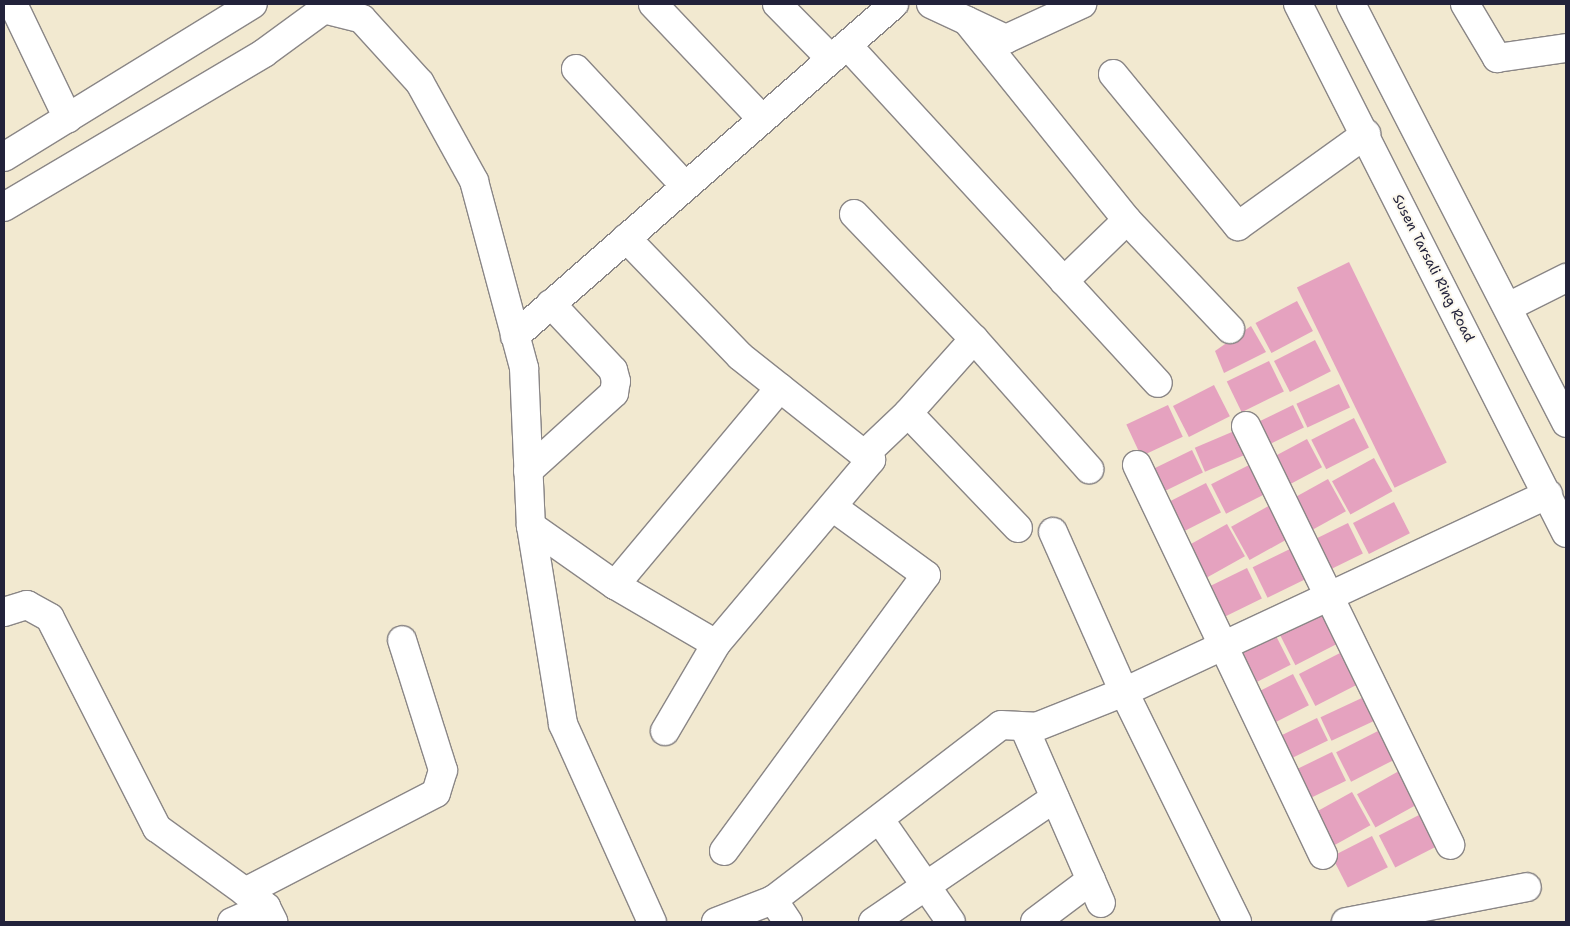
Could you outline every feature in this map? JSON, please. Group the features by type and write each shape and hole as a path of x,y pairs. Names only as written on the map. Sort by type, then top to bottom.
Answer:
{"street":[{"path":"13,4 68,119"},
{"path":"4,157 253,4"},
{"path":"653,4 762,120"},
{"path":"777,4 839,52 1064,281 1158,383"},
{"path":"515,336 894,4"},
{"path":"931,4 1006,39 1082,4"},
{"name":"Susen Tarsali Ring Road","path":"1298,4 1366,134 1566,533"},
{"path":"1351,4 1510,306 1566,423"},
{"path":"1465,4 1497,58 1566,48"},
{"path":"4,207 264,54 329,7 362,19 420,83 474,181 524,368 531,526 563,724 652,922"},
{"path":"967,21 1127,220 1230,329"},
{"path":"576,69 685,186"},
{"path":"1112,74 1238,226 1366,134"},
{"path":"854,214 974,339 1089,469"},
{"path":"1064,281 1127,220"},
{"path":"626,238 740,356 871,460 834,508 716,644 666,731"},
{"path":"1510,306 1566,278"},
{"path":"528,471 614,393 616,381 613,370 551,304"},
{"path":"865,454 908,413 974,339"},
{"path":"615,585 780,388"},
{"path":"908,413 1018,528"},
{"path":"1246,426 1326,597 1450,845"},
{"path":"1136,465 1222,648 1323,855"},
{"path":"716,922 773,900 880,820 1001,725 1036,728 1124,692 1222,648 1326,597 1548,494"},
{"path":"724,851 926,575 834,508"},
{"path":"531,526 615,585 716,644"},
{"path":"1053,532 1124,692 1237,922"},
{"path":"4,612 27,605 50,618 157,828 262,907"},
{"path":"232,922 262,907 436,793 443,770 402,640"},
{"path":"1024,727 1096,891 1035,922"},
{"path":"873,922 1055,798"},
{"path":"880,820 951,922"},
{"path":"1359,921 1527,887"},
{"path":"773,900 788,922"}],"building":[{"path":"1349,262 1447,462 1395,488 1297,287"},
{"path":"1297,301 1313,331 1271,353 1256,323"},
{"path":"1251,326 1266,352 1224,373 1215,351"},
{"path":"1315,340 1331,371 1290,392 1274,361"},
{"path":"1269,361 1284,392 1242,412 1227,382"},
{"path":"1339,384 1350,408 1307,427 1296,404"},
{"path":"1214,385 1230,416 1189,437 1173,406"},
{"path":"1168,405 1183,437 1141,456 1126,424"},
{"path":"1293,405 1304,427 1261,449 1250,426"},
{"path":"1354,418 1369,447 1326,469 1311,440"},
{"path":"1239,429 1249,453 1205,472 1195,448"},
{"path":"1307,439 1322,467 1281,489 1266,461"},
{"path":"1192,450 1203,472 1160,494 1149,471"},
{"path":"1374,458 1392,491 1350,515 1332,481"},
{"path":"1253,463 1268,492 1226,514 1211,484"},
{"path":"1328,479 1346,511 1303,535 1285,503"},
{"path":"1206,483 1221,512 1179,534 1164,504"},
{"path":"1394,502 1410,533 1369,554 1353,523"},
{"path":"1274,503 1292,536 1250,560 1231,527"},
{"path":"1348,523 1363,554 1322,574 1307,543"},
{"path":"1227,524 1245,556 1203,580 1185,547"},
{"path":"1294,547 1309,578 1268,598 1253,567"},
{"path":"1247,568 1262,599 1221,619 1206,588"},
{"path":"1320,610 1337,644 1295,665 1278,631"},
{"path":"1273,630 1291,665 1248,687 1230,652"},
{"path":"1340,653 1356,685 1315,706 1299,674"},
{"path":"1293,674 1309,705 1268,726 1252,695"},
{"path":"1364,697 1375,721 1331,741 1320,717"},
{"path":"1317,718 1328,740 1285,762 1274,739"},
{"path":"1378,731 1393,760 1351,782 1336,752"},
{"path":"1332,752 1346,781 1303,802 1289,773"},
{"path":"1399,771 1417,804 1375,828 1357,794"},
{"path":"1352,792 1370,825 1328,849 1310,815"},
{"path":"1419,815 1435,847 1395,868 1379,835"},
{"path":"1372,836 1388,867 1348,888 1332,856"}]}
